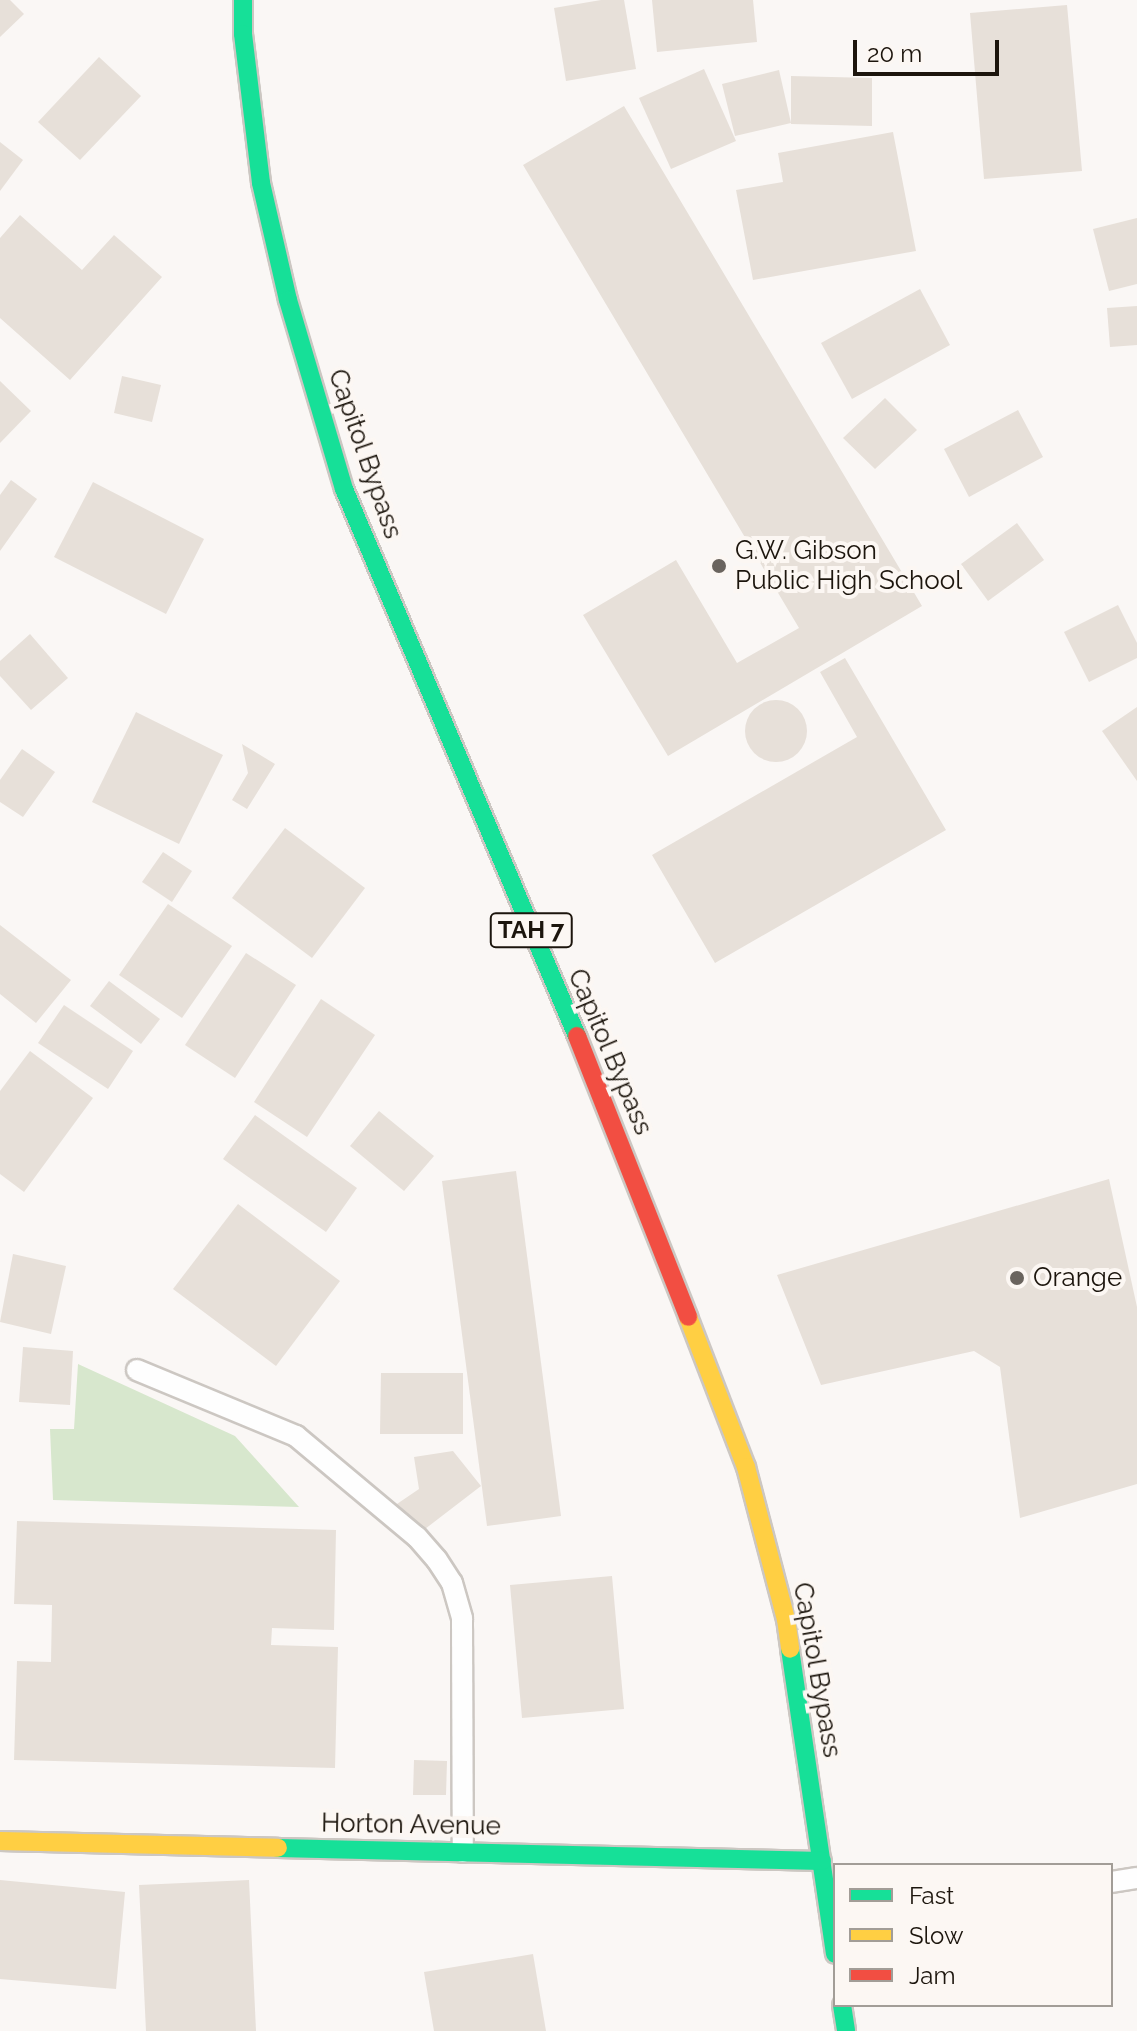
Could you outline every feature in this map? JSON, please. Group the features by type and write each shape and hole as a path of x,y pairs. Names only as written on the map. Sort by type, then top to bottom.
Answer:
{"main road":[{"name":"Capitol Bypass","path":"243,0 243,34 261,183 288,300 344,489 601,1093 746,1467 786,1619 832,1918"},
{"name":"Horton Avenue","path":"0,1841 822,1861"},
{"path":"842,2007 846,2031"}],"lane":[{"path":"137,1370 296,1436 417,1537 437,1560 452,1583 462,1619 463,1852"},
{"path":"1113,1882 1137,1878"}],"green space":[{"path":"78,1364 235,1436 299,1507 53,1500 50,1429 74,1429"}],"building":[{"path":"0,0 10,0 24,14 0,37"},
{"path":"601,0 624,0 636,69 566,81 554,8"},
{"path":"652,0 753,0 757,42 657,52"},
{"path":"1067,5 1082,171 984,179 970,13"},
{"path":"99,57 141,96 80,160 38,122"},
{"path":"704,69 736,141 671,169 639,98"},
{"path":"779,70 791,123 735,136 722,84"},
{"path":"791,76 872,78 872,126 791,124"},
{"name":"G.W. Gibson Public High School","path":"624,106 922,606 668,756 583,615 676,560 737,663 799,628 523,165"},
{"path":"893,132 916,251 753,280 736,190 783,182 778,153"},
{"path":"0,142 23,160 0,191"},
{"path":"20,215 82,270 114,235 162,277 70,380 0,318 0,238"},
{"path":"1137,218 1137,284 1109,291 1093,229"},
{"path":"920,289 950,345 852,399 821,343"},
{"path":"1137,306 1137,345 1110,347 1107,308"},
{"path":"122,376 161,385 152,422 114,413"},
{"path":"0,381 31,411 0,443"},
{"path":"885,398 917,430 875,469 843,438"},
{"path":"1018,410 1043,457 969,497 944,449"},
{"path":"11,480 37,499 0,551 0,495"},
{"path":"93,482 204,539 166,614 54,557"},
{"path":"1017,523 1044,560 988,601 961,564"},
{"path":"1118,605 1137,643 1137,658 1089,682 1064,632"},
{"path":"30,634 68,678 31,710 0,676 0,661"},
{"name":"G.W. Gibson Public High School","path":"845,658 946,830 715,963 652,855 857,737 820,672"},
{"path":"776,700 788,702 798,709 805,719 805,743 798,753 788,760 776,762 764,760 754,753 747,743 745,731 747,719 754,709 764,702"},
{"path":"1137,707 1137,781 1102,731"},
{"path":"136,712 223,755 179,844 92,802"},
{"path":"242,744 275,764 247,809 232,800 248,773"},
{"path":"22,749 55,772 23,817 0,802 0,780"},
{"path":"285,828 365,888 312,958 232,898"},
{"path":"163,852 192,871 172,902 142,882"},
{"path":"168,904 232,946 182,1018 119,975"},
{"path":"0,925 71,980 36,1023 0,994"},
{"path":"246,953 296,985 235,1078 185,1045"},
{"path":"109,981 160,1019 141,1044 90,1006"},
{"path":"321,999 375,1035 307,1137 254,1102"},
{"path":"64,1005 133,1051 108,1089 38,1043"},
{"path":"30,1051 93,1098 24,1192 0,1174 0,1091"},
{"path":"379,1111 434,1156 404,1191 350,1146"},
{"path":"255,1115 357,1188 326,1232 223,1159"},
{"path":"516,1171 561,1516 487,1526 442,1181"},
{"path":"1109,1179 1137,1307 1137,1484 1020,1518 1000,1367 974,1351 821,1385 777,1275"},
{"path":"238,1204 340,1281 276,1366 173,1289"},
{"path":"13,1254 66,1266 51,1334 0,1322"},
{"path":"23,1347 73,1351 70,1405 19,1402"},
{"path":"381,1373 463,1373 463,1434 380,1434"},
{"path":"453,1451 481,1486 425,1529 394,1506 419,1489 414,1457"},
{"path":"17,1521 336,1530 334,1630 272,1628 271,1645 338,1647 335,1768 14,1760 17,1661 51,1662 52,1605 14,1604"},
{"path":"612,1576 624,1709 522,1718 510,1585"},
{"path":"414,1760 447,1761 446,1795 413,1795"},
{"path":"0,1880 125,1892 116,1989 0,1979"},
{"path":"249,1880 256,2031 146,2031 139,1885"},
{"path":"533,1954 546,2031 434,2031 424,1972"}],"traffic: fast":[{"path":"243,0 243,34 261,183 288,300 344,489 577,1036"},
{"path":"790,1649 833,1940"},
{"path":"278,1848 822,1861"},
{"path":"842,2007 846,2031"}],"traffic: slow":[{"path":"688,1317 746,1467 786,1619 790,1649"},
{"path":"0,1841 278,1848"}],"traffic: jam":[{"path":"577,1036 688,1317"}],"place":[{"name":"G.W. Gibson Public High School","path":"719,566"},
{"name":"Orange","path":"1017,1278"}]}
